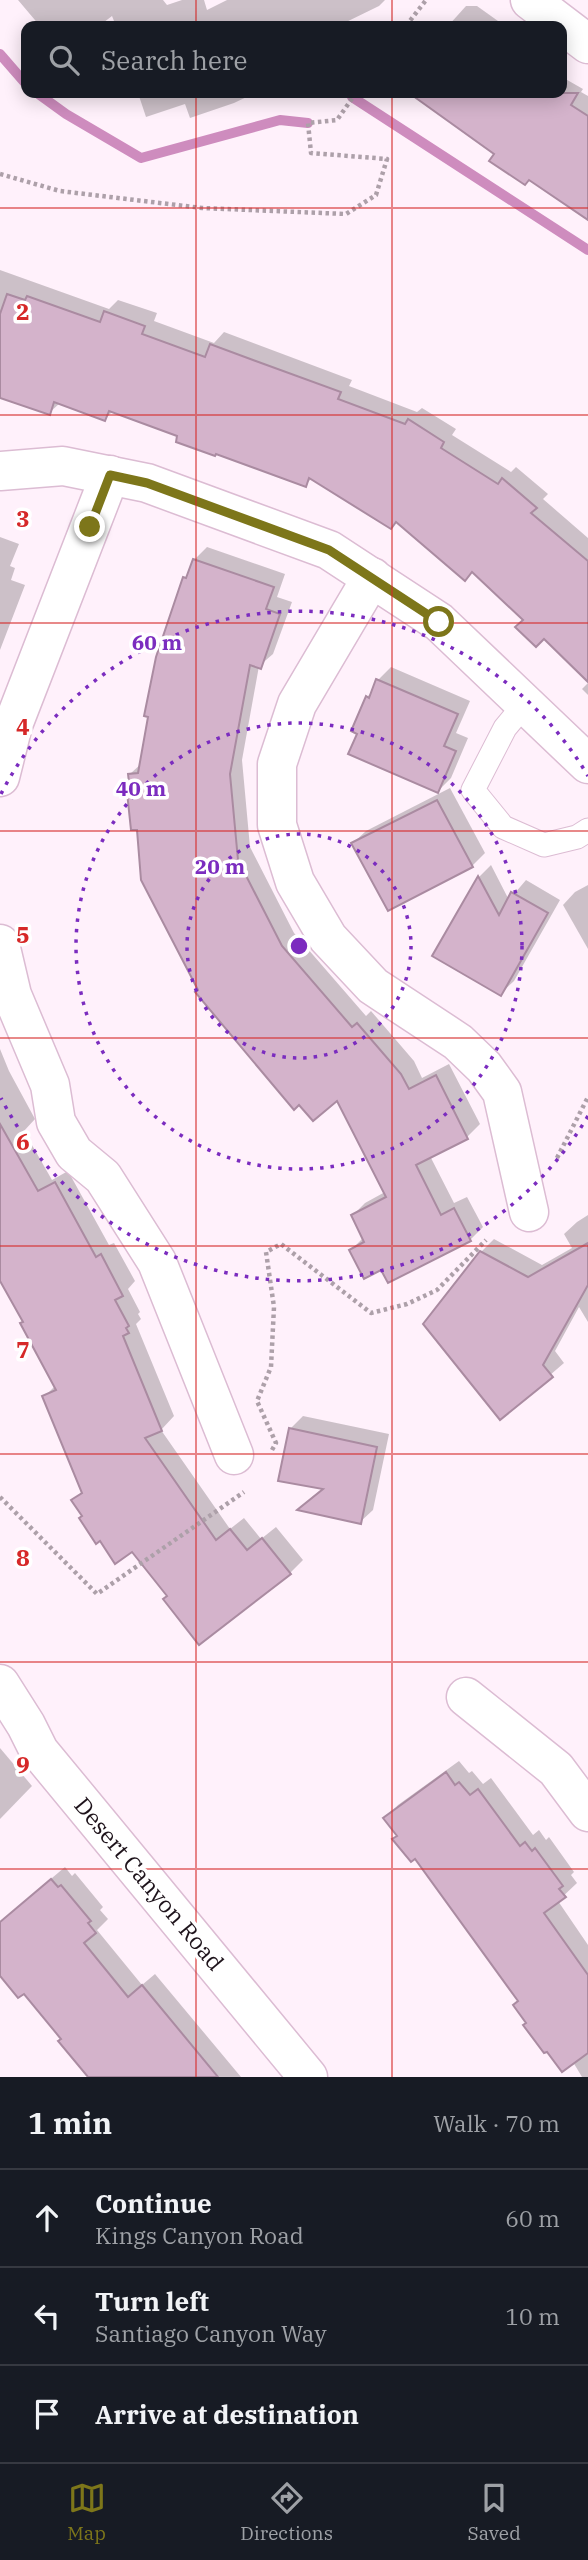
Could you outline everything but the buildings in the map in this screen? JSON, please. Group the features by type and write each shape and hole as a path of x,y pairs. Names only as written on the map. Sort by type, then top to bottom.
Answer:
{"street":[{"path":"530,0 558,21"},
{"path":"567,28 588,44"},
{"path":"0,471 63,466 147,483 329,550 439,622 588,765"},
{"path":"0,777 13,725 110,475"},
{"path":"372,577 297,704 277,764 277,825 295,882 328,938 373,986 457,1042 484,1067 502,1092 529,1212"},
{"path":"0,944 12,995 50,1085 56,1122 74,1153 103,1177 157,1262 234,1455"},
{"name":"Desert Canyon Road","path":"0,1684 39,1751 308,2077"},
{"path":"466,1697 556,1769 588,1812"}],"lane":[{"path":"525,704 505,728 473,790 503,827 544,845 577,837 588,830"}],"path":[{"path":"410,21 426,0"},
{"path":"0,174 60,191 202,208 346,214 376,195 387,159 311,153 308,123 337,120 352,98"},
{"path":"557,1158 588,1097"}],"waterway":[{"path":"0,54 21,78"},
{"path":"44,98 141,158 280,120 308,123"},
{"path":"354,98 588,250"}],"route":[{"path":"90,527 110,475 147,483 329,550 439,622"}]}
